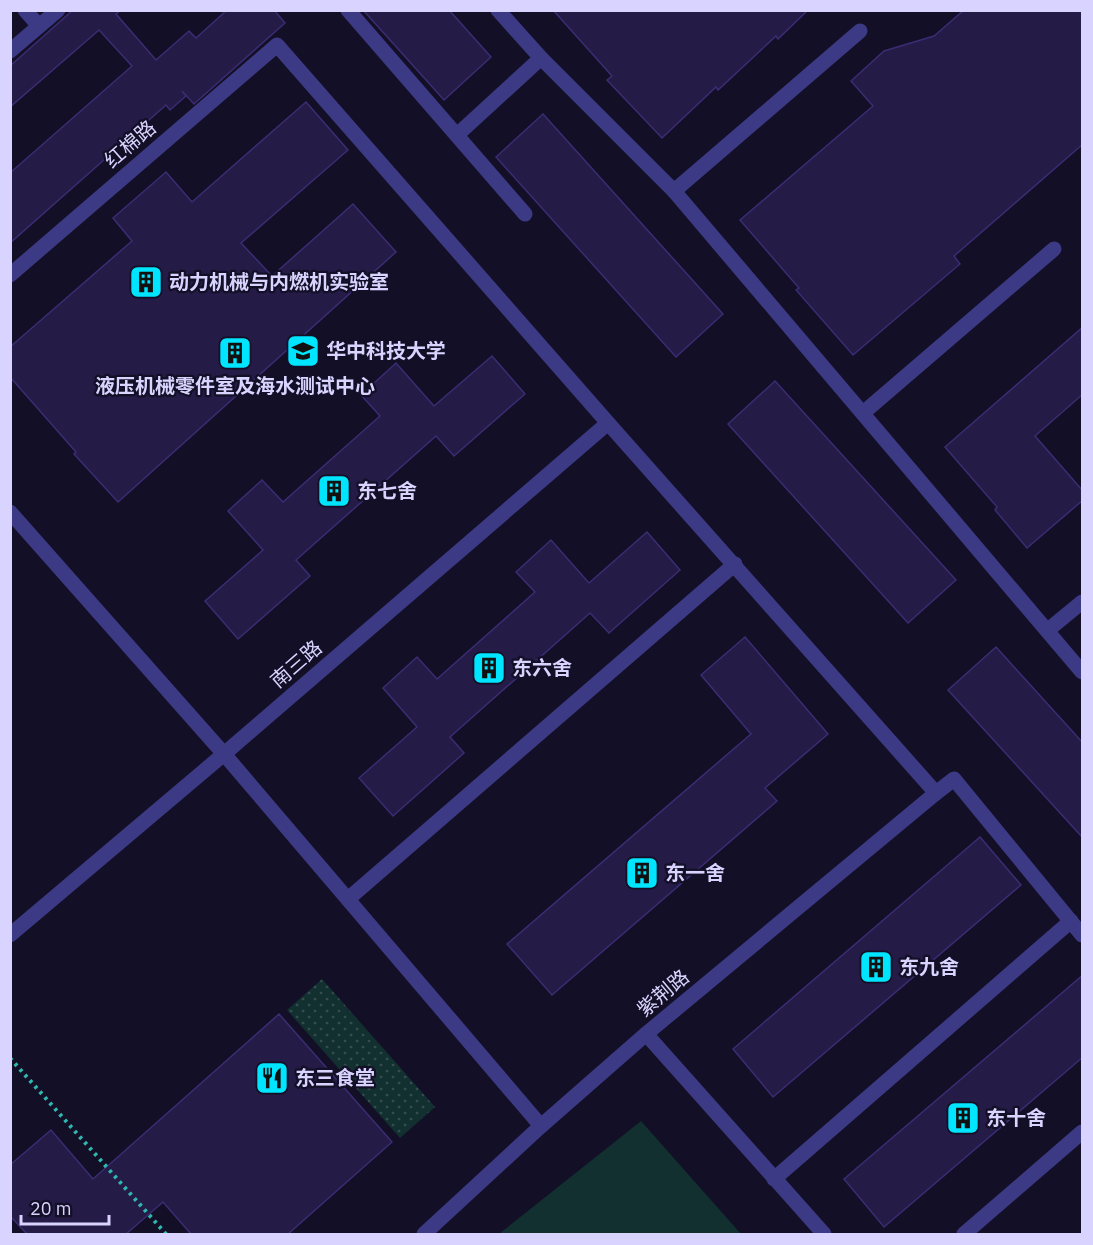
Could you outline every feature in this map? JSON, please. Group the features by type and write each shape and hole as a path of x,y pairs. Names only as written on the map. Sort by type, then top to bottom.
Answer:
{"street":[{"path":"25,10 39,26"},
{"path":"10,51 58,10"},
{"path":"348,10 525,214"},
{"path":"498,10 541,58 674,192 1083,672"},
{"path":"674,192 860,31"},
{"name":"红棉路","path":"10,275 277,45 608,423"},
{"path":"457,135 541,58"},
{"path":"863,413 1054,249"},
{"path":"608,423 936,794"},
{"name":"南三路","path":"10,934 224,754 608,423"},
{"path":"10,512 224,754 542,1126"},
{"path":"348,899 735,564"},
{"path":"1048,630 1083,602"},
{"name":"紫荆路","path":"424,1234 646,1035 954,778 1071,921"},
{"path":"774,1179 1071,921 1083,935"},
{"path":"646,1035 824,1234"},
{"path":"964,1234 1083,1132"}],"path":[{"path":"10,1058 166,1234"}],"green space":[{"path":"322,979 435,1107 400,1138 287,1010"},
{"path":"641,1121 741,1234 499,1234"}],"building":[{"path":"73,10 121,10 116,14 156,60 189,31 196,38 227,10 274,10 285,23 194,104 182,91 186,96 170,110 166,105 10,243 10,173 132,66 99,30 10,107 10,66"},
{"path":"363,10 449,10 491,57 444,100"},
{"path":"553,10 808,10 778,39 776,36 718,90 716,87 662,138 607,80 612,76"},
{"path":"964,10 1083,10 1083,144 954,256 960,264 853,355 796,290 799,288 740,220 873,106 851,81 884,51 934,36"},
{"path":"306,102 348,150 241,243 272,276 353,204 396,252 118,502 74,454 76,452 10,377 10,347 132,241 113,218 166,172 192,202"},
{"path":"543,114 723,314 676,357 496,157"},
{"path":"1083,327 1083,394 1035,436 1083,491 1083,500 1027,548 995,510 997,507 945,447"},
{"name":"东七舍","path":"492,356 525,394 454,456 436,436 296,560 310,576 238,639 205,601 263,550 228,511 262,480 283,502 380,416 361,395 396,363 434,406"},
{"path":"775,381 956,580 908,623 728,424"},
{"name":"东六舍","path":"647,532 680,570 609,633 590,613 450,737 464,753 393,816 359,778 417,727 383,688 417,657 437,679 535,592 516,572 551,540 589,583"},
{"name":"东一舍","path":"745,637 828,734 765,788 777,801 552,995 507,944 751,734 701,675"},
{"path":"996,647 1083,743 1083,838 948,690"},
{"name":"东九舍","path":"980,837 1021,885 773,1097 733,1049"},
{"name":"东十舍","path":"1083,975 1083,1057 884,1227 844,1179"},
{"name":"东三食堂","path":"279,1014 392,1142 288,1234 191,1234 163,1202 126,1234 27,1234 10,1216 10,1165 51,1130 93,1179"}],"place":[{"name":"动力机械与内燃机实验室","path":"146,282"},
{"name":"华中科技大学","path":"303,351"},
{"name":"液压机械零件室及海水测试中心","path":"235,353"},
{"name":"东七舍","path":"334,491"},
{"name":"东六舍","path":"489,668"},
{"name":"东一舍","path":"642,873"},
{"name":"东九舍","path":"876,967"},
{"name":"东三食堂","path":"272,1078"},
{"name":"东十舍","path":"963,1118"}]}
